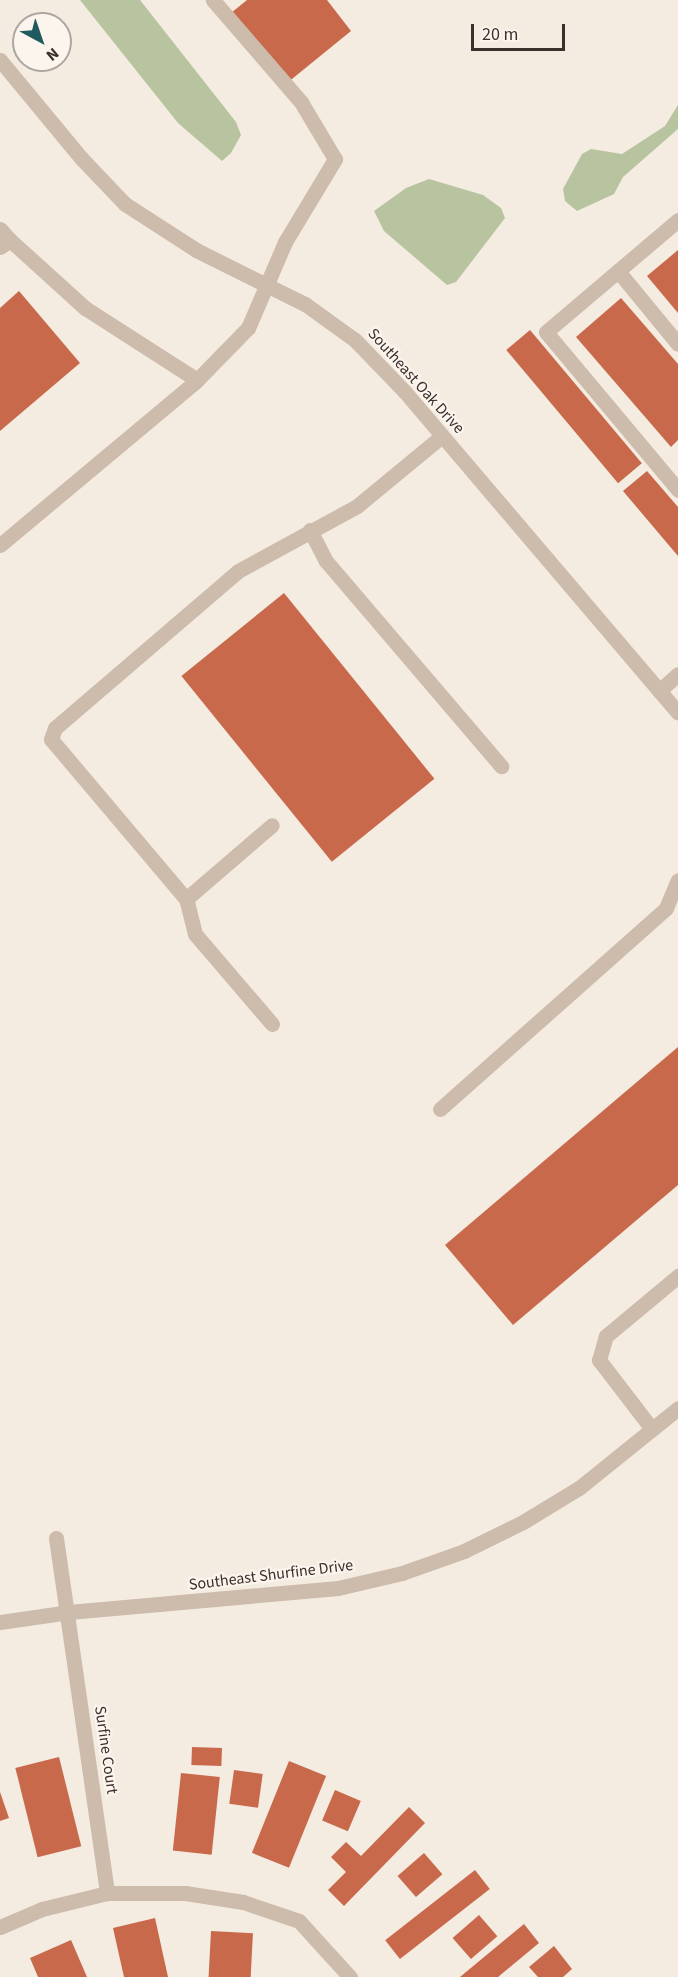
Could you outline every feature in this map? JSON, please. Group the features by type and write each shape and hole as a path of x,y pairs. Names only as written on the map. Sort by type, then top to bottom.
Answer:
{"street":[{"path":"0,545 197,380 248,328 285,242 335,159 301,102 213,0"},
{"name":"Southeast Oak Drive","path":"0,60 82,159 125,204 196,250 268,285 330,319 355,340 442,436 678,713"},
{"path":"678,220 546,332 678,490"},
{"path":"3,239 85,308 197,380"},
{"path":"618,271 678,344"},
{"path":"272,1024 195,934 186,899 51,739 55,728 238,571 357,506 442,436"},
{"path":"310,530 326,561 501,766"},
{"path":"659,691 678,674"},
{"path":"186,899 272,825"},
{"path":"440,1109 666,908 678,880"},
{"path":"652,1429 600,1360 606,1336 678,1276"},
{"name":"Southeast Shurfine Drive","path":"0,1622 69,1612 338,1588 402,1573 464,1551 523,1522 579,1488 678,1408"},
{"name":"Surfine Court","path":"56,1538 69,1612 107,1893"},
{"path":"0,1927 42,1909 107,1893 185,1893 254,1906 299,1921 350,1977"}],"green space":[{"path":"80,0 140,0 236,122 241,135 231,153 222,161 178,123"},
{"path":"678,105 678,129 623,177 614,194 577,211 565,201 563,189 582,154 591,149 622,154 665,126"},
{"path":"429,179 483,195 501,208 505,218 456,282 447,285 384,231 374,211 406,188"}],"building":[{"path":"247,0 327,0 351,31 287,83 231,13"},
{"path":"678,250 678,313 647,276"},
{"path":"19,291 80,363 0,431 0,308"},
{"path":"621,298 678,364 678,440 671,447 576,337"},
{"path":"530,330 642,463 618,483 506,350"},
{"path":"647,471 678,507 678,556 623,491"},
{"path":"284,593 434,779 332,862 181,676"},
{"path":"678,1047 678,1185 513,1325 445,1245"},
{"path":"192,1747 222,1748 221,1766 191,1765"},
{"path":"59,1757 81,1846 38,1857 15,1768"},
{"path":"289,1761 326,1776 289,1868 252,1853"},
{"path":"234,1770 263,1774 258,1808 229,1804"},
{"path":"181,1773 220,1777 212,1855 173,1851"},
{"path":"335,1790 361,1801 348,1831 322,1820"},
{"path":"0,1792 9,1818 0,1821"},
{"path":"409,1807 425,1823 344,1906 328,1890 346,1872 331,1857 346,1842 361,1856"},
{"path":"424,1853 442,1874 416,1897 398,1876"},
{"path":"475,1870 490,1889 400,1959 385,1940"},
{"path":"479,1915 497,1936 471,1959 453,1938"},
{"path":"155,1918 168,1977 124,1977 113,1928"},
{"path":"524,1924 539,1943 498,1977 460,1977"},
{"path":"211,1931 253,1933 251,1977 209,1977"},
{"path":"71,1940 87,1977 38,1977 30,1958"},
{"path":"554,1946 572,1969 563,1977 538,1977 529,1967"}]}
